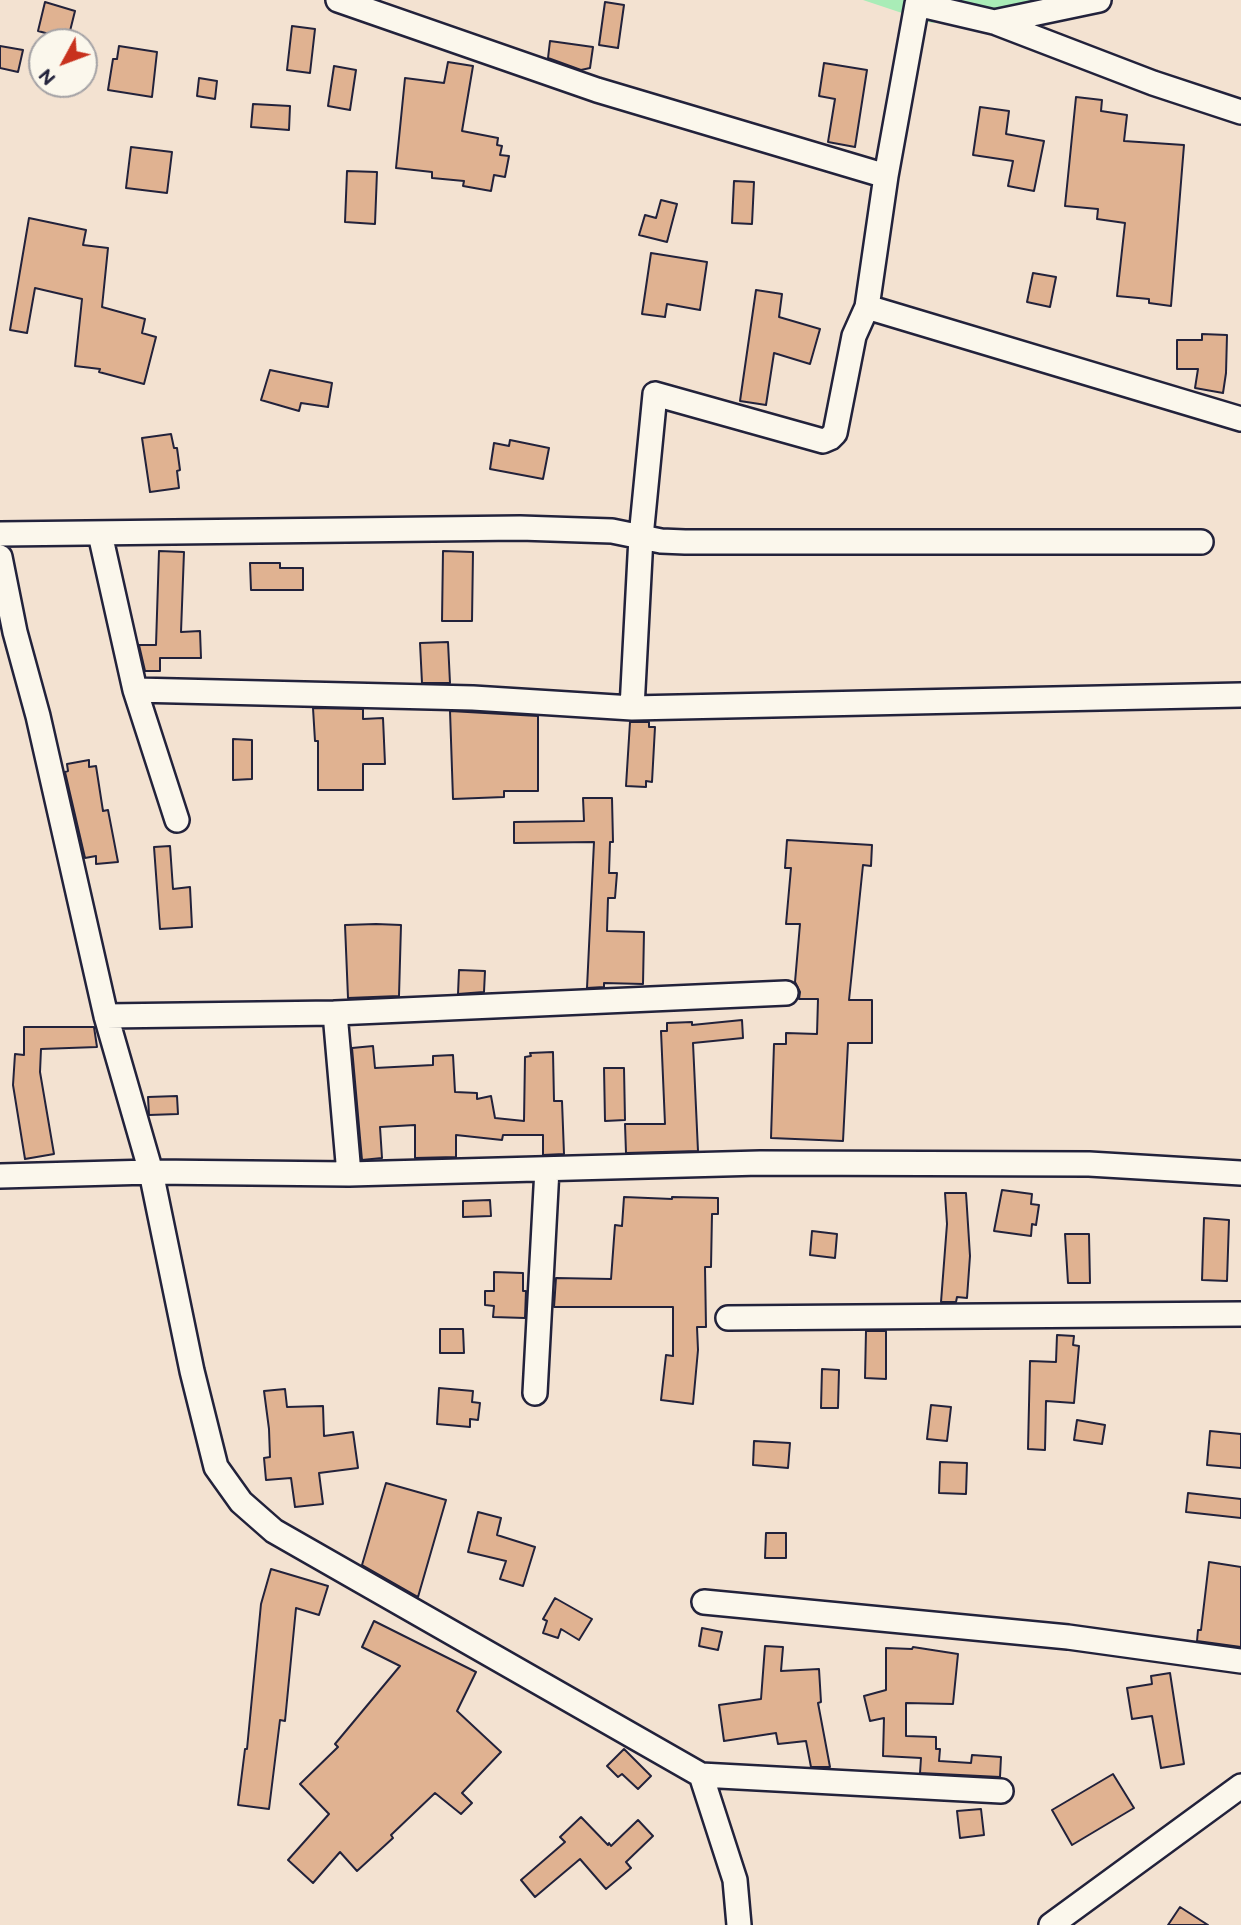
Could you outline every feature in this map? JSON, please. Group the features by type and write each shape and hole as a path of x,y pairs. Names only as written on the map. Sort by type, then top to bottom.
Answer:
{"street":[{"path":"338,0 597,90 886,176"},
{"path":"994,22 1099,0"},
{"path":"632,708 641,537 655,394 823,441 835,433 854,336 867,307 912,2 994,22 1153,83 1241,112"},
{"path":"867,307 1241,419"},
{"path":"0,534 520,528 612,531 685,542 1201,542"},
{"path":"100,534 135,690 177,820"},
{"path":"0,556 15,632 106,1016 151,1172 192,1371 216,1468 241,1502 285,1538 701,1775 1001,1791"},
{"path":"135,690 473,698 632,708 1241,695"},
{"path":"106,1016 335,1013 786,993"},
{"path":"335,1013 349,1174"},
{"path":"0,1176 151,1172 349,1174 760,1163 1089,1164 1241,1173"},
{"path":"535,1393 547,1169"},
{"path":"728,1318 1241,1314"},
{"path":"704,1602 1068,1637 1241,1661"},
{"path":"701,1775 735,1880 739,1925"},
{"path":"1051,1925 1241,1786"}],"green space":[{"path":"863,0 1037,0 932,23"}],"building":[{"path":"45,2 75,11 71,28 39,28"},
{"path":"605,2 624,5 618,48 599,45"},
{"path":"292,26 315,29 310,73 287,70"},
{"path":"550,41 593,47 590,68 581,70 548,58"},
{"path":"0,46 23,50 18,72 0,68"},
{"path":"119,46 157,52 152,97 108,90 113,59 117,59"},
{"path":"448,62 473,66 462,131 498,138 497,145 502,146 500,155 509,156 505,177 494,175 491,191 463,186 464,181 432,178 432,172 396,168 405,78 444,83"},
{"path":"824,63 867,70 855,147 828,142 835,99 819,96"},
{"path":"334,66 356,70 350,110 328,106"},
{"path":"199,78 217,81 215,99 197,96"},
{"path":"1076,97 1102,100 1101,111 1127,115 1124,141 1184,145 1171,306 1149,303 1149,299 1117,296 1125,223 1097,219 1098,209 1065,206"},
{"path":"253,104 290,106 289,130 251,127"},
{"path":"980,107 1009,111 1006,134 1044,141 1034,191 1008,186 1013,161 973,155"},
{"path":"131,147 172,152 167,193 126,188"},
{"path":"347,171 377,172 375,224 345,222"},
{"path":"734,181 754,182 752,224 732,223"},
{"path":"661,200 677,204 667,242 639,235 645,215 656,218"},
{"path":"29,218 86,230 83,245 108,248 102,307 145,319 142,333 156,337 144,384 99,372 100,369 75,366 82,299 35,288 27,333 10,330"},
{"path":"651,253 707,262 700,310 667,304 665,317 642,314"},
{"path":"1033,273 1056,277 1050,307 1027,302"},
{"path":"756,290 782,294 779,317 820,329 810,364 774,353 766,405 740,401"},
{"path":"1202,334 1227,335 1223,393 1195,388 1198,369 1177,369 1177,340 1202,340"},
{"path":"270,370 332,383 328,407 301,403 299,411 261,400"},
{"path":"171,434 174,448 177,448 179,488 150,492 142,438"},
{"path":"510,440 549,448 543,479 490,469 494,443 509,446"},
{"path":"159,551 184,552 181,632 200,631 201,658 160,658 160,671 145,671 139,645 156,645"},
{"path":"443,551 473,552 472,621 442,621"},
{"path":"250,563 280,563 280,568 303,568 303,590 251,590"},
{"path":"448,642 450,683 422,683 420,643"},
{"path":"313,708 363,709 363,719 383,718 385,764 363,764 363,790 318,790 318,741 315,741"},
{"path":"450,711 538,716 538,791 504,791 504,797 453,799"},
{"path":"630,722 649,722 649,727 655,727 652,782 646,781 646,787 626,786"},
{"path":"233,739 252,740 252,779 233,780"},
{"path":"89,760 89,767 96,766 103,811 108,810 118,862 96,864 96,856 85,858 65,772 68,771 67,764"},
{"path":"583,798 612,798 613,842 610,842 609,873 617,873 615,898 608,898 607,931 644,932 643,984 604,983 604,987 587,988 594,842 514,843 514,822 584,821"},
{"path":"787,840 872,845 871,866 863,865 849,1000 872,1000 872,1043 848,1043 843,1141 771,1138 774,1044 786,1044 786,1033 817,1034 818,999 799,999 800,992 795,982 800,924 786,924 791,868 785,868"},
{"path":"170,846 173,889 190,887 192,927 160,929 154,847"},
{"path":"345,925 401,925 399,996 348,998"},
{"path":"459,970 485,971 484,992 458,994"},
{"path":"742,1020 743,1038 693,1043 698,1151 626,1153 625,1124 665,1124 661,1031 667,1031 667,1023 692,1022 692,1025"},
{"path":"24,1027 94,1027 97,1047 41,1049 40,1072 54,1154 25,1159 13,1085 15,1054 24,1055"},
{"path":"373,1046 375,1068 433,1065 433,1056 453,1055 455,1092 477,1093 477,1099 491,1096 495,1118 524,1121 525,1057 531,1056 530,1053 553,1052 554,1101 562,1101 564,1154 543,1155 543,1135 503,1135 502,1140 456,1135 456,1157 415,1158 415,1125 380,1127 382,1158 362,1160 352,1048"},
{"path":"604,1068 624,1068 625,1120 605,1121"},
{"path":"177,1096 178,1114 149,1115 148,1097"},
{"path":"1002,1190 1032,1194 1031,1204 1039,1205 1031,1236 994,1231"},
{"path":"945,1193 966,1193 970,1256 967,1298 957,1297 956,1302 941,1302 947,1224"},
{"path":"624,1197 718,1198 718,1214 712,1214 711,1267 705,1267 706,1327 697,1327 698,1350 693,1404 661,1400 666,1355 673,1356 673,1307 554,1307 556,1278 611,1279 615,1225 622,1226"},
{"path":"490,1200 491,1216 463,1217 463,1201"},
{"path":"1204,1218 1229,1220 1227,1281 1202,1280"},
{"path":"812,1231 837,1234 835,1258 810,1255"},
{"path":"1065,1234 1089,1234 1090,1283 1068,1283"},
{"path":"494,1272 523,1273 523,1291 526,1291 525,1318 493,1317 494,1306 485,1305 485,1291 494,1291"},
{"path":"440,1329 463,1329 464,1353 440,1353"},
{"path":"866,1331 886,1331 886,1379 865,1378"},
{"path":"1057,1335 1074,1336 1073,1345 1079,1346 1074,1403 1046,1401 1045,1450 1028,1449 1030,1361 1056,1362"},
{"path":"822,1369 839,1370 838,1408 821,1408"},
{"path":"439,1388 473,1391 472,1402 480,1403 478,1420 470,1419 470,1427 437,1424"},
{"path":"285,1389 287,1407 323,1406 324,1436 353,1432 358,1468 319,1473 323,1504 295,1507 291,1478 266,1480 264,1458 270,1457 264,1391"},
{"path":"931,1405 951,1407 947,1441 927,1439"},
{"path":"1077,1420 1105,1425 1102,1444 1074,1440"},
{"path":"1210,1431 1241,1434 1241,1468 1207,1465"},
{"path":"754,1441 790,1443 788,1468 753,1465"},
{"path":"940,1462 967,1463 966,1494 939,1493"},
{"path":"386,1483 446,1500 418,1597 362,1565"},
{"path":"1188,1493 1241,1499 1241,1518 1186,1512"},
{"path":"478,1512 501,1518 497,1535 535,1547 523,1586 500,1579 506,1561 468,1552"},
{"path":"766,1533 786,1533 786,1558 765,1558"},
{"path":"1209,1562 1241,1567 1241,1647 1197,1641 1198,1630 1201,1630"},
{"path":"271,1569 328,1586 319,1615 296,1608 285,1721 280,1720 269,1809 238,1805 247,1749 261,1604"},
{"path":"555,1598 592,1619 579,1640 561,1629 558,1638 543,1633 547,1621 543,1619"},
{"path":"374,1621 476,1672 457,1711 501,1752 462,1793 472,1803 461,1814 435,1793 391,1835 393,1838 357,1871 340,1852 313,1883 288,1860 329,1814 300,1784 338,1747 335,1744 400,1666 362,1647"},
{"path":"702,1628 722,1632 718,1650 699,1646"},
{"path":"765,1646 783,1647 781,1671 819,1669 821,1702 818,1703 830,1767 811,1767 806,1741 778,1744 776,1733 724,1741 719,1705 761,1699"},
{"path":"913,1647 958,1654 953,1704 906,1703 906,1736 936,1737 936,1749 940,1749 939,1761 971,1763 972,1755 1001,1757 1000,1777 920,1773 921,1758 883,1756 884,1718 870,1721 864,1696 886,1690 886,1648"},
{"path":"1170,1673 1184,1764 1161,1768 1152,1716 1132,1719 1127,1688 1152,1684 1151,1676"},
{"path":"624,1749 651,1776 638,1789 622,1774 618,1777 607,1766"},
{"path":"1113,1774 1134,1808 1072,1845 1052,1810"},
{"path":"981,1809 984,1835 960,1838 957,1811"},
{"path":"581,1817 611,1846 638,1820 653,1836 626,1862 631,1868 606,1889 580,1859 535,1897 521,1880 565,1842 560,1837"},
{"path":"1180,1907 1208,1925 1168,1925"}]}
